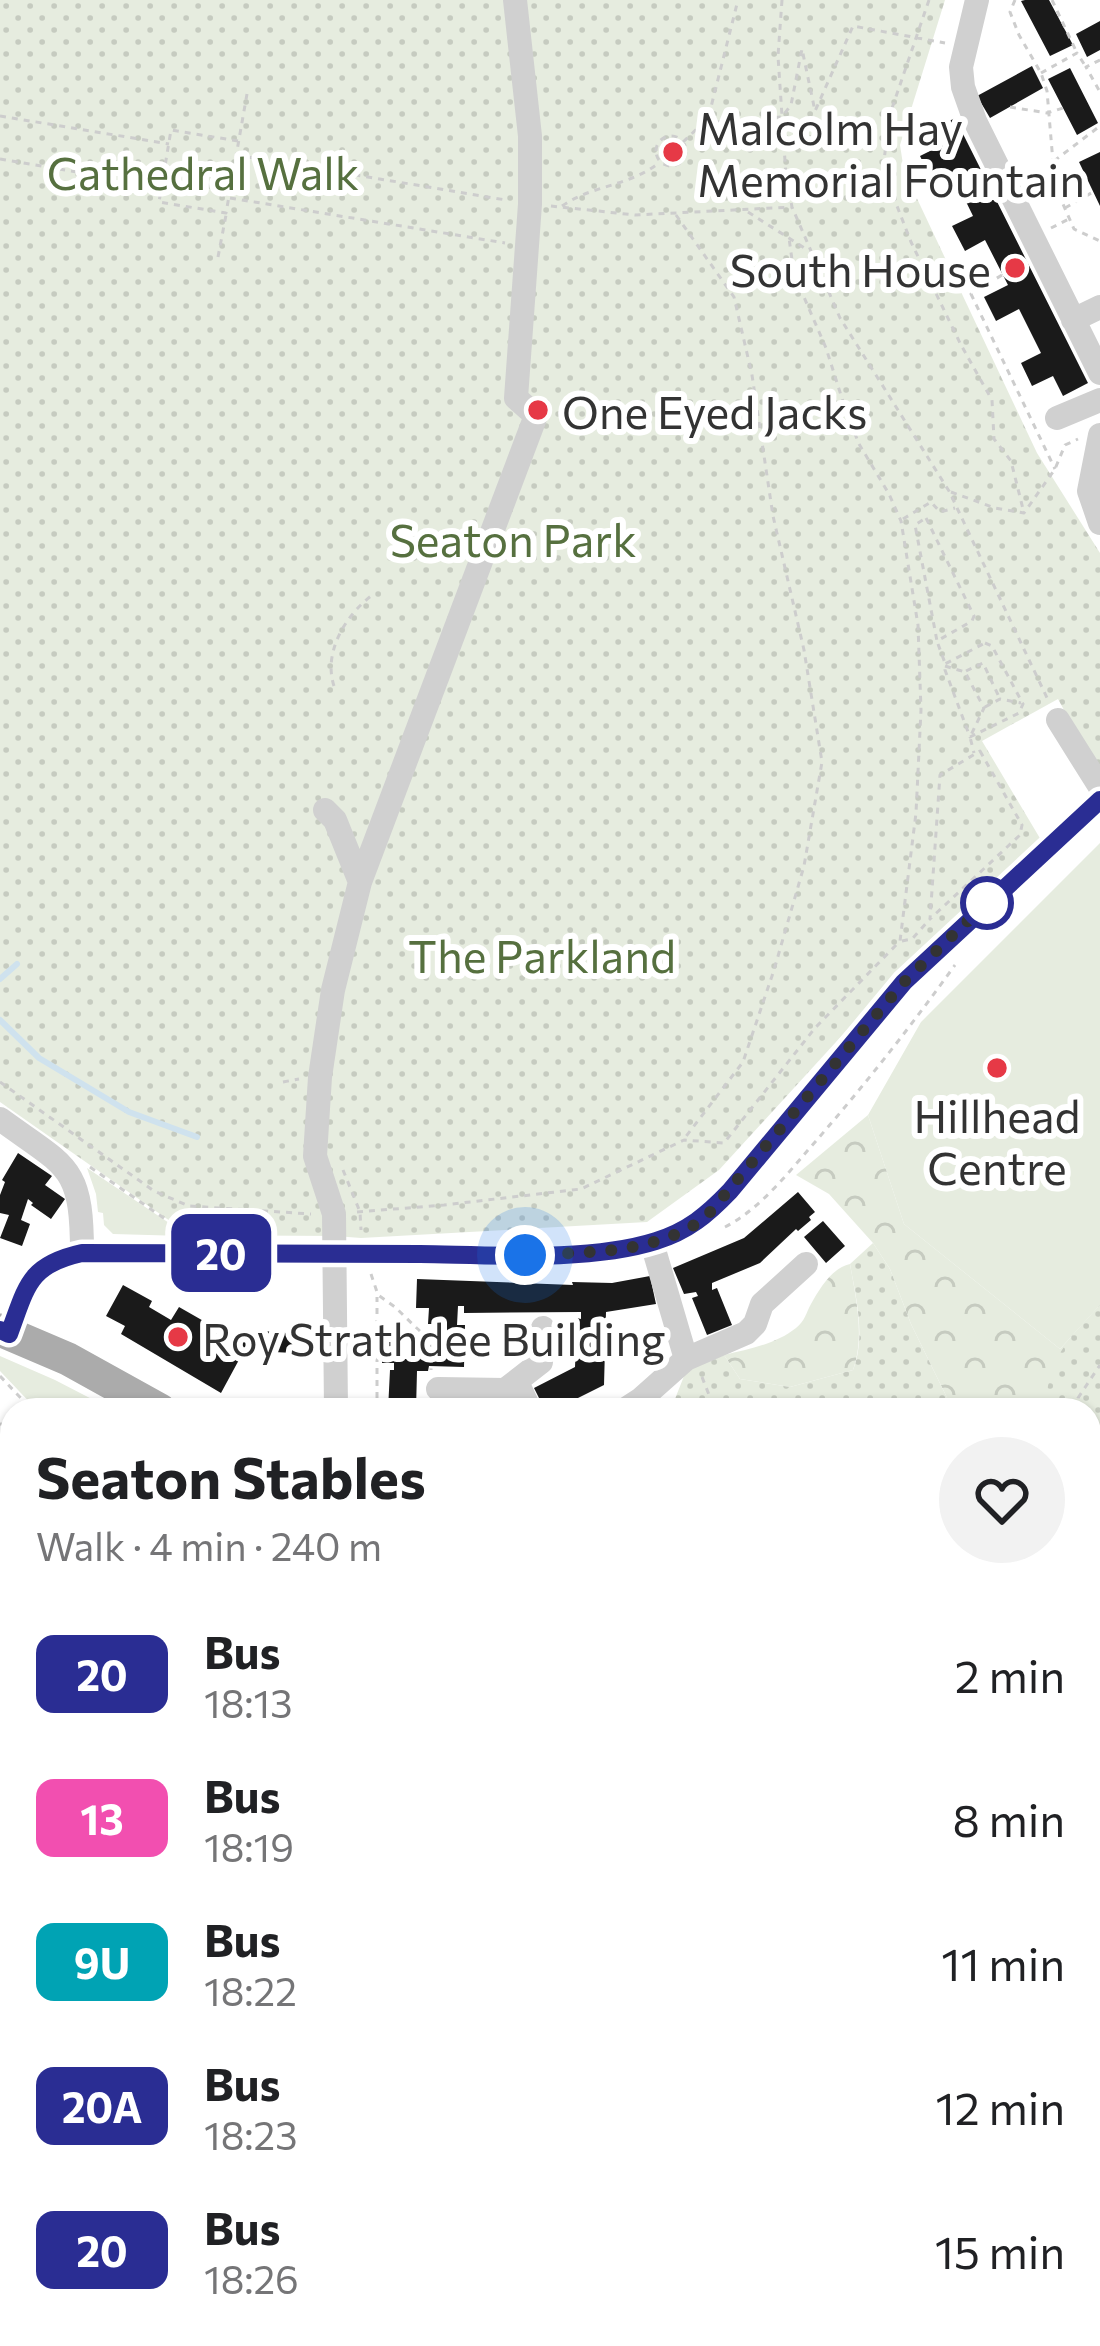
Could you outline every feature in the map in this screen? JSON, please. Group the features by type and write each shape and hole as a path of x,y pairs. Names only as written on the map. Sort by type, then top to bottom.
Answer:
{"main road":[{"path":"5,1332 68,1359 138,1398"}],"street":[{"path":"338,1398 356,1254 347,1213 315,1156 333,990 360,882 535,418 516,398 530,204 530,136 515,0"},
{"path":"977,0 961,67 962,87 1100,373"},
{"path":"1073,320 1100,307"},
{"path":"1057,418 1100,400"},
{"path":"1091,436 1089,491 1100,523"},
{"path":"1058,720 1100,787"},
{"path":"5,1332 35,1274 56,1260 82,1253 525,1255 608,1251 681,1233 706,1217 904,982 1100,800"},
{"path":"325,810 335,820 360,882"},
{"path":"0,1119 73,1176 79,1194 82,1253"},
{"path":"652,1243 692,1356"},
{"path":"642,1398 692,1356 752,1329 762,1304 806,1264"},
{"path":"439,1388 502,1390 517,1382 541,1362 543,1328"},
{"path":"517,1382 524,1398"}],"path":[{"path":"683,142 703,123 711,107 738,0"},
{"path":"782,0 778,56 786,176 808,250 840,318 949,491 1058,720"},
{"path":"929,0 889,117 883,170 910,242 992,400 994,439 1011,460 1024,513"},
{"path":"1015,0 1010,12 1047,91 1055,186 1074,230 1100,239"},
{"path":"1052,0 1100,92"},
{"path":"703,123 782,117 791,105 802,50 815,111 854,26 965,48"},
{"path":"1041,73 1077,53"},
{"path":"1086,67 1100,60"},
{"path":"218,257 247,94"},
{"path":"1010,106 1047,112 1063,108"},
{"path":"0,116 169,144"},
{"path":"1053,161 1100,126"},
{"path":"226,213 159,202 171,130 238,141"},
{"path":"670,136 683,142 687,151 680,164 660,162 656,153 662,140 670,136"},
{"path":"236,155 560,207 635,214 792,207"},
{"path":"0,159 162,186"},
{"path":"560,207 592,189 628,182 660,162"},
{"path":"1065,208 1093,192"},
{"path":"229,198 526,246"},
{"path":"747,211 808,250"},
{"path":"0,1082 154,1191 189,1206 301,1215 581,1189 684,1140 742,1062 804,866 822,762 805,650 772,516 752,375 734,297 676,214"},
{"path":"789,238 794,274 826,347 859,444 901,521 918,625 921,710 916,813 900,941"},
{"path":"1003,275 971,294 1055,469"},
{"path":"1024,513 1055,469 1065,445 1091,436"},
{"path":"949,491 1024,513"},
{"path":"901,521 931,502 940,512 956,507"},
{"path":"915,511 921,521"},
{"path":"937,641 974,616 926,518 915,525 937,641 974,754"},
{"path":"334,686 332,662 346,619 370,596"},
{"path":"945,665 985,644 992,646 1023,704"},
{"path":"965,672 983,663 1000,699"},
{"path":"945,665 965,672 984,708"},
{"path":"970,737 984,708 1000,699 1023,704"},
{"path":"970,737 1019,712 1023,704"},
{"path":"684,1140 724,1143 815,1028 900,941 912,939 1020,835 1022,825 980,751 940,775 930,919"},
{"path":"1018,818 1024,813"},
{"path":"719,1229 741,1219 782,1179 848,1104 957,962"},
{"path":"62,1165 76,1157 185,1233 185,1253"},
{"path":"343,1168 356,1254 378,1295 376,1398"},
{"path":"378,1295 432,1343 431,1370 439,1388"},
{"path":"692,1356 711,1398"},
{"path":"1078,1398 1100,1365"},
{"path":"0,1376 21,1398"}],"green space":[{"name":"Seaton Park","path":"0,0 945,0 900,145 904,171 1037,453 1100,553 1100,776 1058,699 982,741 1041,840 910,961 719,1170 647,1222 361,1238 190,1235 0,1102"},
{"name":"Hillhead Centre","path":"1100,843 1100,1305 1060,1349 904,1224 868,1115 921,1022"},
{"path":"868,1115 904,1224 1060,1349 1100,1305 1100,1398 947,1398 890,1269 873,1243 829,1194 796,1175"},
{"path":"87,1168 184,1236 113,1234 98,1212"},
{"path":"873,1243 890,1269 947,1398 675,1398 686,1371 724,1355 740,1379 790,1387 853,1370 859,1331 850,1264"},
{"path":"850,1264 859,1331 853,1370 790,1387 740,1379 724,1355 788,1334 803,1320 827,1280"},
{"path":"1100,1305 1100,1398 1046,1398 1061,1352"},
{"path":"0,1356 90,1398 26,1398 0,1371"}],"building":[{"path":"1049,0 1073,45 1050,56 1021,1"},
{"path":"1100,21 1100,50 1087,57 1076,34"},
{"path":"1032,66 1043,88 990,118 977,96"},
{"path":"1070,68 1098,123 1077,135 1048,79"},
{"name":"South House","path":"955,118 1088,383 1063,396 1053,376 1032,386 1021,363 1041,353 1019,309 996,321 984,297 1008,285 985,240 965,251 952,226 973,216 952,173 933,183 920,156 940,146 932,130"},
{"path":"1100,152 1100,206 1079,162"},
{"path":"18,1153 52,1176 45,1185 65,1199 51,1219 28,1199 21,1220 30,1224 22,1246 0,1238 9,1215 0,1213 2,1180"},
{"path":"798,1192 815,1212 811,1220 760,1263 712,1283 732,1325 707,1335 692,1298 698,1296 696,1292 684,1294 673,1268 744,1238"},
{"path":"823,1221 845,1246 826,1263 804,1237"},
{"path":"650,1276 656,1304 606,1312 604,1385 578,1398 539,1398 534,1388 575,1367 581,1312 464,1313 464,1306 458,1306 457,1325 465,1325 464,1367 429,1366 428,1371 417,1371 416,1398 389,1398 394,1363 382,1363 383,1330 415,1331 415,1343 436,1346 436,1324 428,1324 429,1308 416,1308 417,1279 612,1283"},
{"name":"Roy Strathdee Building","path":"123,1285 152,1301 149,1307 171,1320 179,1307 235,1339 240,1329 316,1332 314,1354 253,1351 247,1345 221,1393 121,1334 125,1326 106,1316"}],"waterway":[{"path":"0,979 17,964"},
{"path":"0,1020 39,1058 129,1112 197,1137"}],"bus line":[{"name":"20","path":"0,1330 9,1334 28,1286 44,1265 82,1253 525,1255 608,1251 681,1233 706,1217 730,1191 904,982 1100,800"}],"place":[{"name":"Malcolm Hay Memorial Fountain","path":"673,152"},
{"name":"South House","path":"1015,268"},
{"name":"One Eyed Jacks","path":"538,410"},
{"name":"Hillhead Centre","path":"997,1068"},
{"name":"Roy Strathdee Building","path":"178,1337"}],"route":[{"path":"525,1255 608,1251 652,1243 706,1217 904,982 998,892 987,903"}],"park label":[{"name":"Cathedral Walk","path":"203,171"},
{"name":"The Parkland","path":"542,954"}]}
